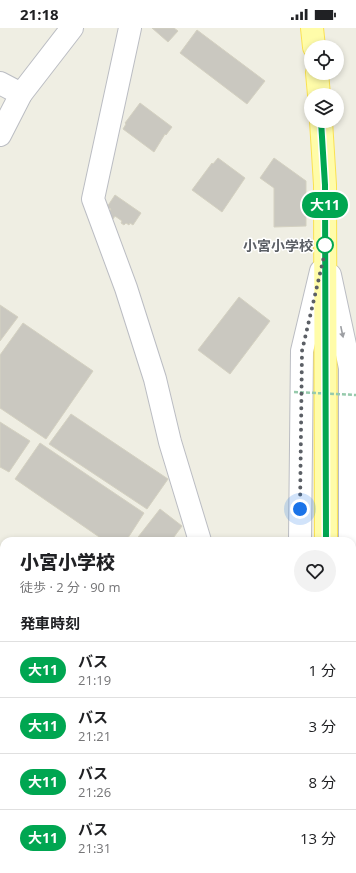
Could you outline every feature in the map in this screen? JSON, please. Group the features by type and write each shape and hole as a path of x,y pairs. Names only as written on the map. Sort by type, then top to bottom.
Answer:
{"main road":[{"path":"312,28 313,40"},
{"path":"321,128 325,185 326,537"}],"street":[{"path":"0,135 21,94 72,28"},
{"path":"130,28 93,200 126,288 155,379 170,442 199,537"},
{"path":"0,83 21,94"},
{"path":"325,252 354,385 350,537"},
{"path":"300,537 302,351 325,252"}],"path":[{"path":"294,392 354,385"}],"building":[{"path":"152,28 174,28 178,31 168,42"},
{"path":"197,30 265,81 247,104 180,53"},
{"path":"140,103 172,127 166,135 165,134 154,152 123,129 126,124 125,123"},
{"path":"218,158 245,178 222,212 192,190 212,163 213,164"},
{"path":"274,158 306,181 306,226 274,227 274,188 260,178"},
{"path":"115,195 141,213 133,225 126,223 124,225 121,223 122,221 115,216 113,219 107,215 111,209 107,207"},
{"path":"239,297 270,321 230,374 198,350"},
{"path":"0,305 18,317 0,341"},
{"path":"23,323 93,371 46,439 0,408 0,355"},
{"path":"71,414 168,479 147,509 49,444"},
{"path":"0,422 30,441 9,472 0,467"},
{"path":"40,443 144,513 129,537 99,537 15,479"},
{"path":"160,509 182,526 174,537 138,537"}],"bus line":[{"name":"大11","path":"321,128 325,185 326,537"}],"place":[{"name":"小宮小学校","path":"325,245"}],"route":[{"path":"300,509 302,351 325,252 325,239 325,245"}]}
